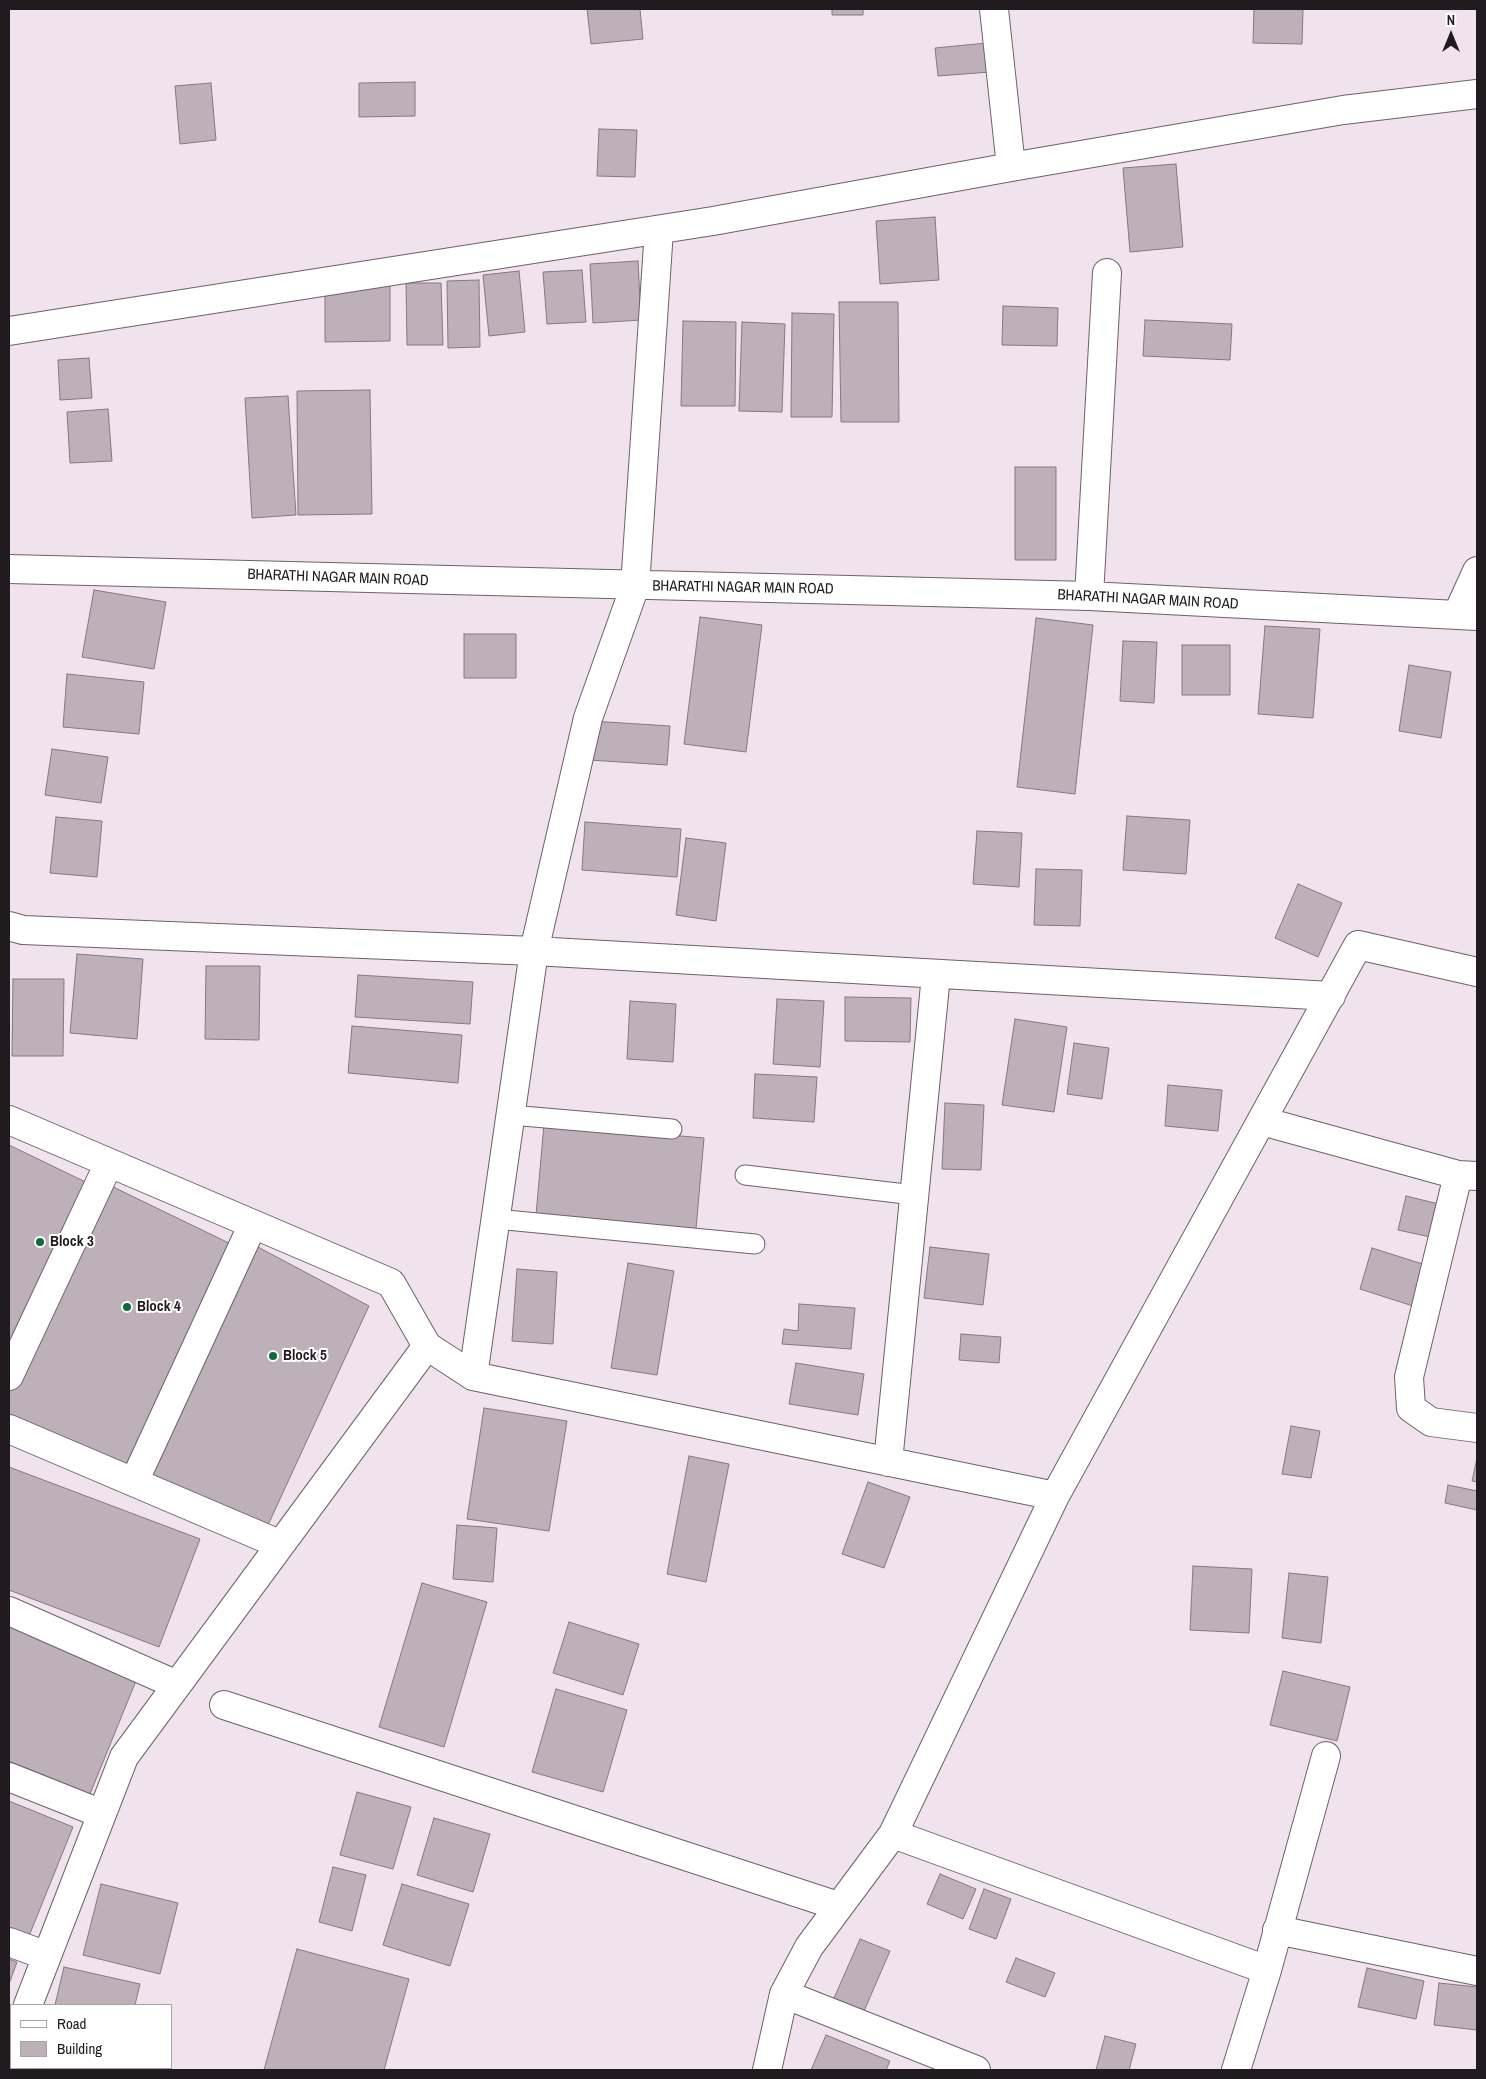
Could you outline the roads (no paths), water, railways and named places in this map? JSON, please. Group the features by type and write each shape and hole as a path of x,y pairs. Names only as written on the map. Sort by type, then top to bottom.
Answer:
{"street":[{"path":"994,9 1011,166"},
{"path":"9,330 658,230 1011,166 1343,110 1477,94"},
{"path":"473,1376 534,951 588,718 635,586 658,230"},
{"path":"1089,596 1106,273"},
{"name":"BHARATHI NAGAR MAIN ROAD","path":"9,569 1089,596 1467,615"},
{"path":"1467,615 1477,571"},
{"path":"9,926 23,930 534,951 1331,996"},
{"path":"767,2070 784,1994 809,1947 893,1834 1055,1496 1358,945 1477,972"},
{"path":"888,1462 936,975"},
{"path":"9,1120 391,1283 427,1346 473,1376 1055,1496"},
{"path":"1262,1120 1468,1175 1409,1378 1411,1408 1431,1422 1477,1428"},
{"path":"9,1376 109,1163"},
{"path":"134,1482 253,1224"},
{"path":"28,2004 124,1756 427,1346"},
{"path":"9,1429 279,1544"},
{"path":"9,1611 177,1685"},
{"path":"224,1705 838,1906"},
{"path":"1236,2070 1267,1970 1326,1756"},
{"path":"9,1777 102,1814"},
{"path":"893,1834 1267,1970"},
{"path":"1277,1930 1477,1970"},
{"path":"9,1942 47,1956"},
{"path":"784,1994 976,2070"}],"lane":[{"path":"511,1115 672,1130"},
{"path":"745,1175 914,1195"},
{"path":"496,1219 755,1244"}],"place":[{"name":"Block 3","path":"40,1242"},
{"name":"Block 4","path":"127,1307"},
{"name":"Block 5","path":"273,1356"}]}
